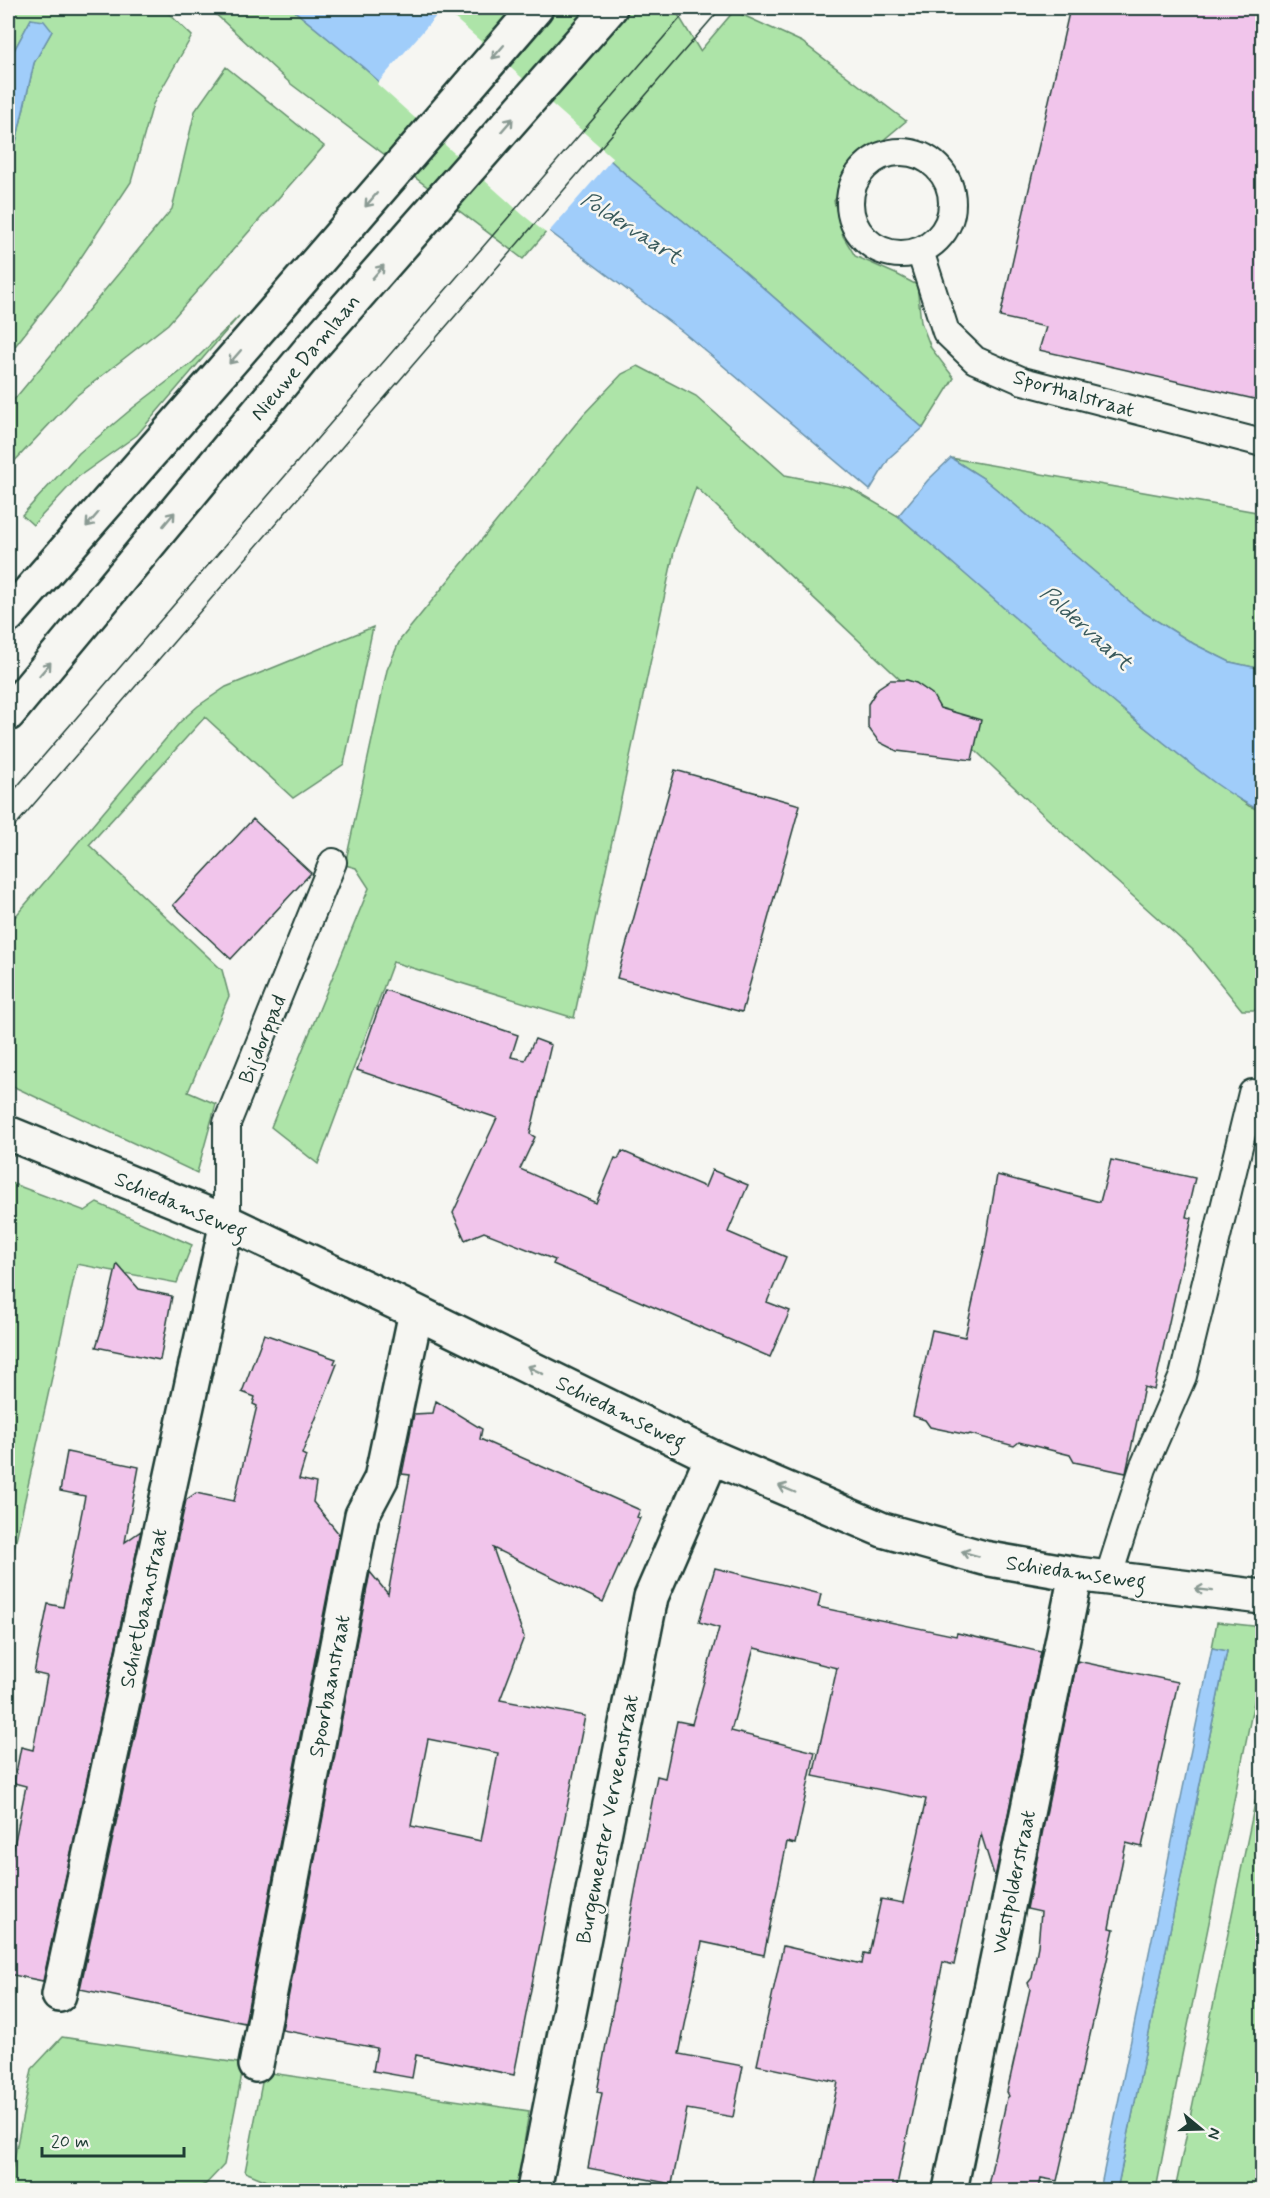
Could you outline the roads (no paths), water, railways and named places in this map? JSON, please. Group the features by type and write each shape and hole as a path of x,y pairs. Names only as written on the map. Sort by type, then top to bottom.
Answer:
{"street":[{"path":"8,616 536,8"},
{"name":"Nieuwe Damlaan","path":"8,714 312,347 610,8"},
{"name":"Schiedamseweg","path":"8,1133 227,1222 712,1457 883,1530 984,1558 1092,1576 1263,1597"},
{"name":"Schietbaanstraat","path":"59,1995 227,1222"},
{"name":"Spoorbaanstraat","path":"256,2065 362,1515 381,1479 416,1312"},
{"name":"Burgemeester Verveenstraat","path":"534,2190 651,1597 712,1457"},
{"name":"Westpolderstraat","path":"950,2190 1092,1576"}],"lane":[{"name":"Sporthalstraat","path":"920,251 946,332 975,360 1023,381 1263,443"},
{"name":"Bijdorppad","path":"227,1222 227,1123 333,862"},
{"path":"1092,1576 1183,1376 1252,1093"}],"water":[{"name":"Poldervaart","path":"291,8 441,8 631,179 728,257 923,428 890,457 870,490 683,332 525,213 364,68"},
{"path":"31,19 44,21 52,31 34,63 8,177 8,67 10,58"},
{"name":"Poldervaart","path":"951,458 983,478 1141,611 1194,644 1230,662 1262,669 1262,811 1210,779 1128,714 898,516 928,480"},
{"path":"1212,1648 1227,1651 1117,2190 1100,2190"}],"tram line":[{"path":"8,797 689,8"},
{"path":"8,834 721,8"}]}
